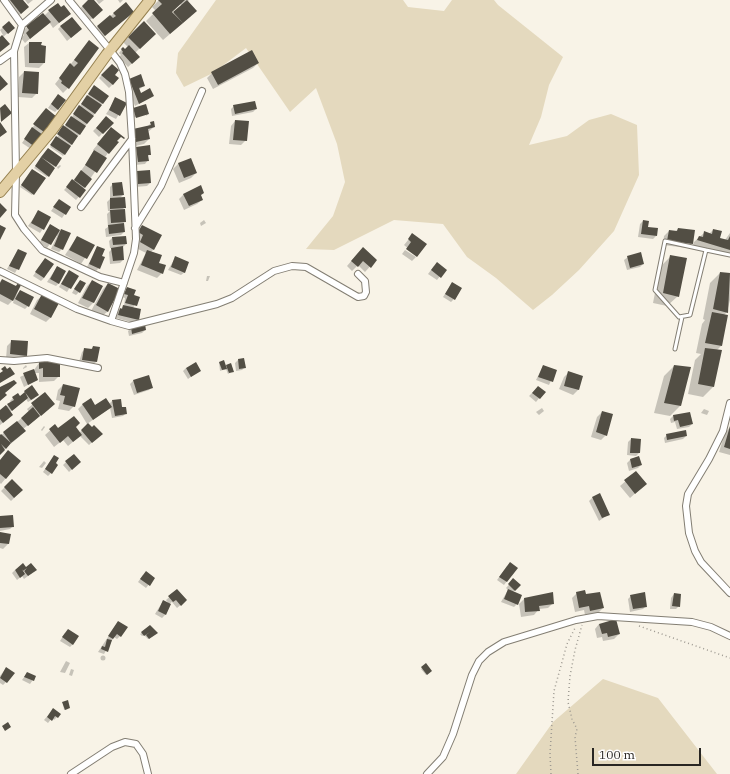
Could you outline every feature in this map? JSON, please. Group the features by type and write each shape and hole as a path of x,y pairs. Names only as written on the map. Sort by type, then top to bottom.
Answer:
{"main road":[{"path":"0,192 52,130 110,50 150,0"}],"street":[{"path":"4,0 22,25"},
{"path":"50,0 22,25 14,51 16,172 15,215 24,229 42,250 100,277 124,283"},
{"path":"69,0 120,63 125,74 129,92 135,228 134,253 111,321"},
{"path":"0,62 14,51"},
{"path":"135,228 161,186 202,91"},
{"path":"81,207 132,138"},
{"path":"0,271 78,309 130,326 217,304 232,298 274,271 292,266 306,267 358,297 364,296 366,292 365,281 358,274"},
{"path":"0,360 14,361 47,358 98,368"},
{"path":"730,402 723,431 709,459 688,494 686,506 689,533 695,551 706,567 730,593"},
{"path":"427,774 443,757 454,734 472,675 479,661 488,652 504,642 576,620 598,616 692,622 711,627 730,636"},
{"path":"71,774 112,746 125,742 136,744 143,754 148,774"}],"lane":[{"path":"706,250 690,316 679,317 655,290 665,241 730,255"},
{"path":"675,349 682,317"}],"path":[{"path":"628,618 637,625 646,629 670,635 730,658"},
{"path":"578,774 575,737 577,729 572,719 568,702 570,676 575,650 584,619"},
{"path":"551,774 550,754 554,691 567,644 575,628 576,620"}],"shaded area":[{"path":"216,0 403,0 408,7 444,11 452,0 494,0 498,5 563,57 549,85 541,117 529,145 567,136 589,120 611,114 637,125 639,175 614,231 579,270 533,310 496,278 467,257 443,224 394,220 334,250 306,249 333,216 345,182 337,144 316,88 290,112 246,48 213,73 184,87 176,73 178,53"},
{"path":"603,679 658,698 717,774 516,774 553,722"}],"building":[{"path":"10,0 23,0 29,7 21,14"},
{"path":"88,0 94,0 103,10 93,19 82,6"},
{"path":"158,0 185,0 172,12 183,23 170,34 152,13 162,4"},
{"path":"187,0 197,11 183,23 173,12"},
{"path":"126,2 134,12 105,36 97,26 110,15 113,18 116,16 113,13"},
{"path":"58,3 61,7 64,5 71,14 59,23 48,10"},
{"path":"43,13 51,22 30,39 26,33 29,30 26,26"},
{"path":"72,17 82,29 71,38 60,26"},
{"path":"9,21 15,28 8,34 2,27"},
{"path":"144,21 156,34 140,49 128,37"},
{"path":"2,35 10,44 0,52 0,37"},
{"path":"89,40 99,48 69,89 61,83 62,81 59,78 70,63 74,67 78,63 74,60"},
{"path":"29,42 42,42 41,45 46,46 45,63 29,63"},
{"path":"129,45 140,57 132,64 122,53 123,52 121,49 123,47 125,49"},
{"path":"252,50 259,63 218,85 211,72"},
{"path":"112,64 119,70 115,75 119,78 113,85 101,75"},
{"path":"24,71 39,72 38,94 22,93"},
{"path":"141,74 145,86 139,88 141,93 150,88 154,96 139,104 129,79"},
{"path":"0,75 8,84 0,91"},
{"path":"94,85 109,96 103,104 88,94"},
{"path":"58,94 66,100 58,110 51,104"},
{"path":"87,95 102,105 95,114 81,104"},
{"path":"115,97 127,103 120,116 109,110"},
{"path":"255,101 257,109 235,114 233,105"},
{"path":"5,104 12,113 1,122 0,108"},
{"path":"146,104 149,114 136,118 133,108"},
{"path":"79,105 94,116 87,124 73,114"},
{"path":"46,108 57,117 44,132 33,124"},
{"path":"71,116 86,126 80,135 65,125"},
{"path":"106,116 114,123 103,134 96,128"},
{"path":"235,120 249,121 247,141 233,140"},
{"path":"154,121 155,127 148,129 150,139 136,142 133,129 151,125 150,122"},
{"path":"0,122 7,132 0,137"},
{"path":"63,125 78,136 72,145 57,134"},
{"path":"32,127 43,135 35,147 24,139"},
{"path":"111,127 125,138 124,139 121,137 117,141 119,142 109,154 97,144"},
{"path":"56,136 71,146 65,155 50,145"},
{"path":"150,145 151,155 148,155 149,161 138,162 136,147"},
{"path":"48,148 62,158 56,167 41,157"},
{"path":"94,150 107,158 97,173 85,165"},
{"path":"41,157 55,168 49,177 35,166"},
{"path":"191,158 197,173 184,178 178,163"},
{"path":"32,169 46,178 34,195 21,185"},
{"path":"81,170 92,179 85,188 74,180"},
{"path":"150,170 151,183 138,184 137,171"},
{"path":"72,179 86,190 80,198 66,187"},
{"path":"122,182 124,195 113,196 112,183"},
{"path":"201,185 204,193 201,195 203,200 189,206 183,194"},
{"path":"125,197 126,208 110,209 110,198"},
{"path":"59,199 71,207 66,215 53,207"},
{"path":"0,203 7,210 0,218"},
{"path":"125,209 126,222 111,223 110,210"},
{"path":"38,210 51,217 44,230 31,223"},
{"path":"643,220 649,221 648,227 658,228 657,236 641,234"},
{"path":"124,223 125,232 109,234 108,225"},
{"path":"50,224 60,230 51,245 41,240"},
{"path":"0,225 6,228 0,240"},
{"path":"142,225 162,235 154,250 140,242 143,235 138,232"},
{"path":"678,228 695,230 693,244 667,241 669,230 677,231"},
{"path":"61,229 71,233 63,250 54,246"},
{"path":"713,229 722,231 720,238 728,240 730,236 730,250 697,240 699,236 703,237 704,231 712,234"},
{"path":"412,233 427,244 417,257 406,249 411,242 408,239"},
{"path":"77,236 95,245 87,259 69,250"},
{"path":"126,236 127,244 113,245 112,237"},
{"path":"97,246 105,249 102,256 105,257 100,269 89,264"},
{"path":"123,246 124,260 113,261 111,248"},
{"path":"363,247 377,260 371,268 363,261 358,267 351,261"},
{"path":"18,249 27,253 19,270 9,266"},
{"path":"147,250 162,255 159,263 166,265 163,274 141,265"},
{"path":"641,252 644,264 630,268 627,256"},
{"path":"670,255 687,258 679,297 663,293"},
{"path":"175,256 189,262 185,273 171,267"},
{"path":"45,258 54,264 44,278 35,272"},
{"path":"437,262 447,270 441,278 431,270"},
{"path":"57,266 66,271 59,284 50,279"},
{"path":"69,270 79,276 71,289 61,284"},
{"path":"720,272 730,273 728,313 713,309"},
{"path":"2,279 16,286 18,283 21,285 13,301 0,294 0,283"},
{"path":"80,280 86,283 80,293 74,289"},
{"path":"92,280 103,286 94,303 82,298"},
{"path":"452,282 462,288 455,300 445,294"},
{"path":"108,283 120,289 108,312 96,305"},
{"path":"127,287 136,290 134,295 140,297 137,306 125,303 128,295 124,294"},
{"path":"20,290 34,297 29,307 15,299"},
{"path":"42,294 59,303 51,318 34,309"},
{"path":"123,305 141,309 139,320 118,315 120,308 122,309"},
{"path":"712,312 728,315 722,346 705,343"},
{"path":"145,324 146,330 132,334 131,327"},
{"path":"11,340 28,341 27,356 10,354"},
{"path":"93,346 100,347 97,362 82,360 84,348 92,349"},
{"path":"705,348 722,350 714,387 698,384"},
{"path":"244,358 246,368 239,369 238,359"},
{"path":"224,360 227,369 222,370 219,362"},
{"path":"60,361 60,377 43,377 43,368 39,369 39,362"},
{"path":"196,362 201,371 191,377 186,368"},
{"path":"231,363 234,372 229,373 226,365"},
{"path":"543,365 557,370 553,382 538,377"},
{"path":"674,365 691,367 681,406 664,403"},
{"path":"5,366 7,369 10,367 15,374 0,383 0,373 3,371 1,369"},
{"path":"34,369 38,380 28,385 23,373"},
{"path":"568,371 583,376 579,390 564,386"},
{"path":"149,375 153,388 137,393 133,380"},
{"path":"14,380 17,383 5,393 7,395 0,401 0,387"},
{"path":"63,384 80,388 75,407 63,404 65,396 60,395"},
{"path":"32,385 39,395 31,400 24,391"},
{"path":"538,386 546,392 540,399 532,393"},
{"path":"25,392 28,398 12,411 7,404 14,400 12,397 18,393 20,396"},
{"path":"45,392 55,404 41,416 31,403"},
{"path":"91,398 95,405 106,398 112,407 93,420 82,404"},
{"path":"121,399 122,407 126,407 127,414 115,416 112,400"},
{"path":"6,405 13,415 3,423 0,419 0,410"},
{"path":"33,407 40,416 28,426 21,418"},
{"path":"602,411 613,414 607,436 596,432"},
{"path":"690,412 693,424 680,427 678,420 674,421 673,415"},
{"path":"74,416 80,423 76,427 82,435 73,442 68,436 60,443 49,429 55,424 58,428"},
{"path":"17,421 26,431 11,443 3,432"},
{"path":"88,423 92,427 94,425 103,434 92,443 81,430"},
{"path":"730,426 730,449 724,447"},
{"path":"686,430 687,436 667,440 666,434"},
{"path":"1,434 11,443 6,449 1,444 5,450 0,455 0,435"},
{"path":"631,438 641,439 640,453 630,453"},
{"path":"8,450 21,461 6,479 0,474 0,460"},
{"path":"74,454 81,462 72,470 65,461"},
{"path":"54,455 59,458 56,463 58,465 52,474 45,469"},
{"path":"639,456 642,465 632,468 630,459"},
{"path":"636,471 647,484 635,494 624,480"},
{"path":"12,479 23,490 14,498 4,487"},
{"path":"600,493 610,515 602,518 592,497"},
{"path":"13,515 14,527 0,528 0,516"},
{"path":"0,532 11,534 9,544 0,543"},
{"path":"510,562 518,568 507,582 499,577"},
{"path":"23,563 26,567 31,563 37,570 28,576 24,571 27,568 23,571 25,574 20,578 15,570"},
{"path":"146,571 155,578 150,586 140,579"},
{"path":"513,578 521,585 515,591 508,584"},
{"path":"177,589 187,600 181,606 176,600 173,602 168,596"},
{"path":"508,589 522,595 518,605 504,599"},
{"path":"585,590 586,594 600,592 604,608 590,611 589,606 579,608 576,592"},
{"path":"553,592 554,604 539,606 540,611 525,612 524,598"},
{"path":"645,592 647,607 633,609 630,595"},
{"path":"674,593 681,594 680,607 672,606"},
{"path":"163,600 171,604 166,615 158,611"},
{"path":"616,619 620,634 608,637 607,633 602,634 599,624"},
{"path":"118,621 128,627 121,637 117,634 113,639 108,636"},
{"path":"150,625 158,633 149,639 146,635 150,632 144,636 141,632"},
{"path":"68,629 79,636 73,645 62,637"},
{"path":"107,639 112,640 108,652 101,649 102,646 105,647"},
{"path":"426,663 432,671 427,675 421,667"},
{"path":"6,667 15,673 7,683 0,678"},
{"path":"27,672 36,676 34,681 24,677"},
{"path":"68,700 70,708 65,710 62,702"},
{"path":"53,708 61,714 58,718 55,716 52,721 47,717"},
{"path":"8,722 11,727 5,731 2,726"}]}
